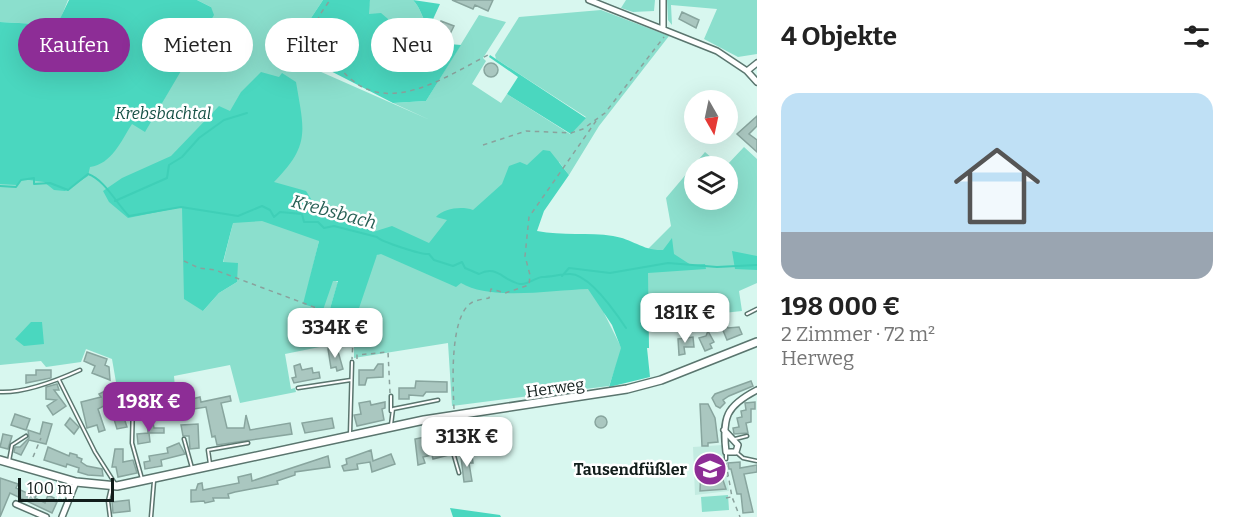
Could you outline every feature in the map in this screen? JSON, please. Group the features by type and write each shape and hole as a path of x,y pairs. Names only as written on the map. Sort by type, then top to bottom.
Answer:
{"street":[{"path":"589,0 717,51 747,71 757,82"},
{"path":"663,0 665,30"},
{"path":"747,71 757,63"},
{"name":"Herweg","path":"0,460 76,482 114,486 443,417 627,389 661,380 757,342"},
{"path":"724,430 738,445 736,452 726,452 724,430 727,415 737,400 757,390"},
{"path":"62,517 76,482"},
{"path":"16,504 46,517"}],"lane":[{"path":"747,314 757,309"},
{"path":"350,437 352,362"},
{"path":"0,392 12,392 59,380 80,370"},
{"path":"59,380 114,486 108,501 110,517"},
{"path":"298,388 351,380"},
{"path":"120,394 133,402 132,443 143,481"},
{"path":"391,396 391,428"},
{"path":"391,411 438,400"},
{"path":"443,417 459,473"},
{"path":"8,462 12,445 26,436"},
{"path":"733,441 747,436"},
{"path":"184,439 193,471"},
{"path":"211,467 208,450 248,443"},
{"path":"726,452 726,459"},
{"path":"736,452 743,458 757,461"},
{"path":"151,517 154,479"}],"path":[{"path":"319,18 330,0"},
{"path":"454,415 453,348 466,308 472,302 489,298 491,289 505,293 529,285 530,275 525,256 529,217 596,121 647,61 665,30"},
{"path":"346,72 351,79 368,90 388,93 422,88 488,56"},
{"path":"483,145 526,131 577,132 596,121"},
{"path":"184,261 354,322 352,362"},
{"path":"357,359 357,355 388,352 391,396"},
{"path":"33,457 41,438"},
{"path":"726,459 732,497 740,517"},
{"path":"719,481 728,476"},
{"path":"726,498 732,497"}],"shaded area":[{"name":"Tausendfüßler","path":"722,445 729,491 695,495 693,447"}],"green space":[{"path":"0,0 68,0 61,18 18,18 18,23 0,22"},
{"path":"69,0 197,0 211,7 214,15 212,18 142,18 142,72 180,72 145,132 132,124 110,157 90,167 88,176 65,191 54,190 44,182 22,179 17,185 0,184 0,22 18,23 18,72 130,72 130,18 60,18"},
{"name":"Krebsbachtal","path":"197,0 323,0 311,18 265,18 265,72 321,72 430,120 393,103 426,101 444,72 454,72 454,56 479,15 506,22 483,58 486,61 472,84 501,103 507,94 570,134 586,117 496,59 495,55 519,17 601,10 669,36 599,126 569,175 559,162 505,264 654,253 663,250 647,250 671,226 666,198 684,177 684,210 738,210 738,156 735,156 744,147 757,159 757,283 739,291 742,311 695,316 696,325 649,330 604,313 622,349 609,386 452,406 448,343 354,358 354,340 285,354 291,389 295,388 296,392 240,403 230,365 174,376 176,398 136,397 117,388 112,359 86,349 81,362 46,367 41,361 0,365 0,25 18,26 18,72 130,72 130,19 211,7","holes":["233,223 223,263 237,282 219,293 203,311","319,241 378,254 329,312 338,282 333,280 304,304"]},
{"path":"323,0 370,0 369,14 381,13 387,18 371,18 371,72 444,72 426,101 393,103 333,72 359,72 359,18 311,18"},
{"path":"370,0 413,0 424,18 371,18 371,20 368,10"},
{"path":"413,0 440,4 434,18 424,18"},
{"path":"626,0 655,0 654,11 633,12 621,8"},
{"path":"667,0 757,0 757,54 738,57 704,39 717,9 671,5 672,25 668,20"},
{"path":"454,44 461,45 454,56"},
{"path":"490,55 586,118 571,134 507,94 518,77 489,57"},
{"path":"261,72 279,77 282,73 296,82 301,113 302,136 299,147 294,158 274,182 306,191 320,213 351,220 373,232 392,226 429,243 447,220 436,217 439,214 453,209 473,210 502,184 509,166 520,162 527,165 543,150 550,151 569,175 544,211 537,231 613,236 656,250 663,250 672,238 674,254 691,265 705,264 706,269 648,273 649,348 647,348 650,377 609,387 621,348 612,325 588,289 505,293 488,292 461,283 456,287 381,254 377,255 355,320 329,312 338,281 333,281 323,310 303,304 319,241 262,221 233,223 223,262 238,263 237,282 219,293 203,311 184,299 182,207 128,218 109,202 103,191 122,178 171,156 219,106 230,111 241,92"},
{"path":"732,251 757,256 757,270 735,269"},
{"path":"31,322 42,322 44,344 24,346 15,339"},
{"path":"728,495 729,510 702,512 701,497"},
{"path":"450,508 500,515 501,517 453,517"}],"building":[{"path":"452,0 493,0 488,11 475,5 473,9"},
{"path":"682,12 699,20 696,28 679,19"},
{"path":"491,63 496,65 498,70 496,75 491,77 486,75 484,70 486,65"},
{"path":"757,116 757,126 749,134 757,140 757,152 738,135"},
{"path":"727,326 728,328 739,327 742,334 727,340 722,328"},
{"path":"708,331 714,342 710,344 712,348 705,351 699,338 706,336"},
{"path":"693,337 694,347 684,347 685,354 679,355 678,339"},
{"path":"337,348 343,369 337,371 336,367 331,368 328,349"},
{"path":"87,352 107,359 105,365 109,367 110,380 92,373 95,366 84,361"},
{"path":"300,364 302,370 312,368 313,373 319,372 320,378 294,383 292,378 296,377 294,366"},
{"path":"378,364 383,364 383,377 367,378 365,385 359,385 359,370 374,370"},
{"path":"36,370 51,370 51,378 26,383 26,375 36,375"},
{"path":"416,381 447,382 447,392 426,392 423,396 409,395 409,399 399,399 399,388 415,388"},
{"path":"751,381 753,386 723,400 725,403 720,408 716,406 712,398 715,394"},
{"path":"57,384 59,390 54,390 66,406 53,415 47,406 56,400 46,399 46,387"},
{"path":"107,390 115,405 119,403 127,427 117,429 109,403 98,409 105,430 99,432 97,425 87,428 81,402 101,397 99,394"},
{"path":"230,396 231,401 221,403 227,428 244,428 246,415 250,430 290,423 292,434 217,445 215,436 212,437 206,407 181,411 180,402 200,397 201,402"},
{"path":"370,401 371,405 385,402 385,408 382,409 384,420 357,426 354,415 361,414 359,403"},
{"path":"755,402 755,409 751,409 751,422 746,423 748,433 734,434 733,428 739,427 737,418 742,417 741,411 746,410 745,403"},
{"path":"700,404 708,404 715,418 718,442 708,443 708,446 702,446"},
{"path":"15,414 30,419 26,430 11,425"},
{"path":"603,416 607,422 603,428 599,428 595,420"},
{"path":"70,418 79,427 74,434 65,425"},
{"path":"332,418 334,428 305,433 302,423"},
{"path":"43,422 52,424 46,444 29,440 21,455 14,452 15,447 20,447 29,438 28,430 40,434"},
{"path":"147,422 153,422 154,428 164,428 164,433 149,433 150,442 138,444 137,434 148,433"},
{"path":"198,424 199,448 190,449 189,436 183,436 181,425"},
{"path":"444,433 449,455 433,459 432,455 423,457 425,463 418,465 415,439"},
{"path":"3,434 12,436 8,449 0,447"},
{"path":"179,443 185,454 161,460 162,466 145,469 144,462 150,461 149,456 168,453 167,448"},
{"path":"48,447 69,456 70,453 77,455 87,466 102,469 103,476 88,475 78,472 79,468 67,464 66,467 44,460"},
{"path":"115,449 123,449 123,462 133,460 137,473 118,477 116,467 112,467"},
{"path":"371,450 373,461 391,454 395,464 372,472 370,462 357,464 358,469 344,471 342,466 347,464 346,459"},
{"path":"472,455 473,463 469,463 472,481 464,482 461,457"},
{"path":"328,456 330,467 295,472 295,475 277,481 278,484 228,494 229,498 213,498 214,501 205,503 204,501 191,502 191,490 196,490 198,484 202,483 203,490 239,483 238,477 251,474 252,481"},
{"path":"710,461 715,461 716,474 721,474 726,489 700,491 701,466 710,466"},
{"path":"740,462 740,468 757,465 757,472 744,474 753,512 743,513 741,494 737,494 731,469 729,469 728,463"},
{"path":"0,478 18,484 16,488 29,494 30,491 37,494 35,498 45,503 48,495 54,498 53,501 57,502 52,513 10,493 0,517"},
{"path":"129,500 130,511 113,513 112,502"}],"waterway":[{"path":"115,201 167,178 169,165 182,157 199,138 224,120 247,113"},
{"name":"Krebsbach","path":"0,186 16,187 21,180 34,178 34,184 50,183 68,190 88,174 105,186 129,216 181,207 238,216 262,206 270,210 274,217 280,212 302,214 304,222 318,222 324,228 334,226 377,237 402,248 429,254 434,260 453,266 462,262 465,268 479,274 491,271 520,284 542,277 570,274 585,280 593,287 609,304 626,328"},
{"path":"562,276 569,268 610,273 668,263 717,267 757,265"}],"place":[{"name":"Tausendfüßler","path":"710,469"}]}
